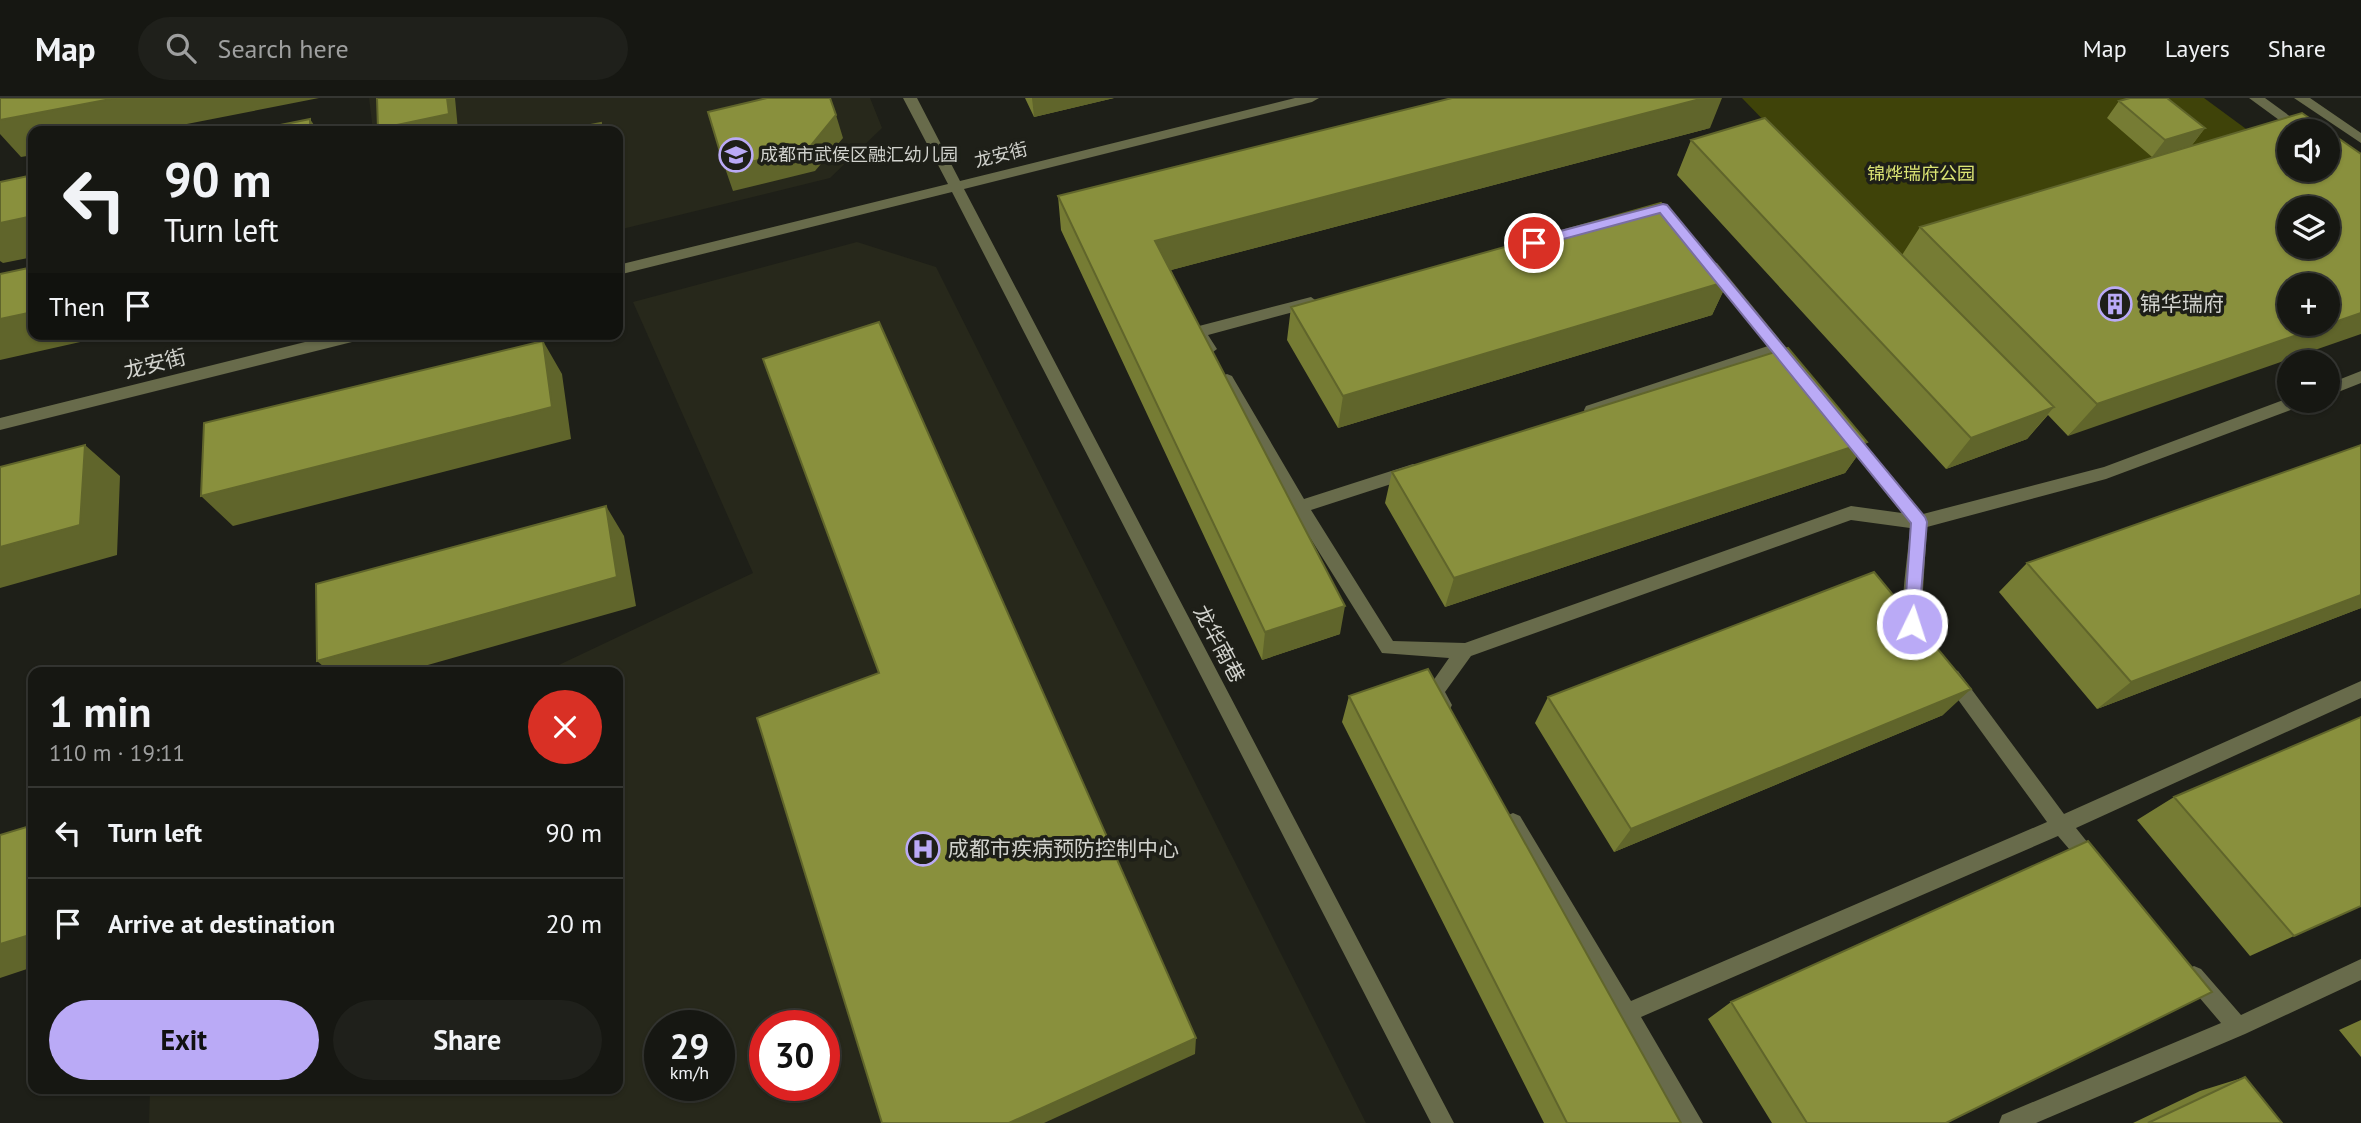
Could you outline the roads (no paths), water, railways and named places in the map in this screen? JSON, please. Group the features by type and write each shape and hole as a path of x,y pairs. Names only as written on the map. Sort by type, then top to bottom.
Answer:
{"street":[{"name":"龙华南巷","path":"910,98 1443,1123"},
{"name":"龙安街","path":"623,269 1312,98"},
{"path":"2256,98 2286,119"},
{"path":"2301,98 2361,139"},
{"path":"1698,251 1805,380"},
{"path":"1331,296 1199,332 1300,507 1388,648 1465,651 1851,513 1919,522 2106,473 2277,409"},
{"name":"龙安街","path":"0,424 336,340"},
{"path":"1571,417 1778,348"},
{"path":"2340,385 2361,377"},
{"path":"1840,424 1919,522 1912,624 2061,825 2105,876"},
{"path":"1300,507 1429,464"},
{"path":"1455,725 1435,691 1465,651"},
{"path":"1627,1013 2061,825 2361,689"},
{"path":"1502,804 1692,1123"},
{"path":"2185,966 2238,1027"},
{"path":"2010,1123 2238,1027 2361,970"}],"place":[{"name":"成都市武侯区融汇幼儿园","path":"736,155"},
{"name":"锦华瑞府","path":"2115,304"},
{"name":"成都市疾病预防控制中心","path":"923,849"}],"park label":[{"name":"锦烨瑞府公园","path":"1921,174"}]}
